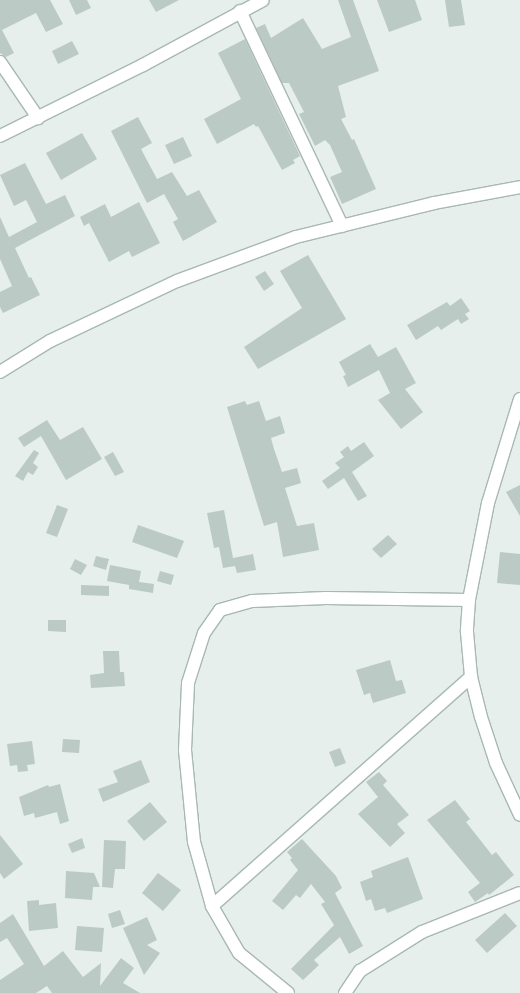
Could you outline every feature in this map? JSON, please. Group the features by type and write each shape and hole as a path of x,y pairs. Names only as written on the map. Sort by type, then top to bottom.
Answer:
{"street":[{"path":"0,136 143,65 240,11 263,0"},
{"path":"240,11 342,226"},
{"path":"0,62 38,118"},
{"path":"0,372 50,341 177,281 296,237 434,203 520,187"},
{"path":"519,812 496,763 471,676 467,632 469,600 488,503 520,399"},
{"path":"288,993 239,952 212,906 194,842 185,750 188,683 204,633 220,610 252,600 326,598 469,600"},
{"path":"212,906 471,676"},
{"path":"345,993 360,971 422,932 520,893"}],"building":[{"path":"0,0 50,0 63,24 46,32 36,13 2,30 14,53 6,57 0,53"},
{"path":"69,0 87,0 91,8 76,15"},
{"path":"149,0 179,0 156,12"},
{"path":"338,0 353,0 379,71 338,86 346,117 341,119 352,140 354,139 376,189 342,204 330,177 342,172 330,145 325,140 315,146 299,114 304,112 289,83 282,83 256,28 265,24 271,38 303,18 322,49 351,37"},
{"path":"377,0 415,0 422,20 389,32"},
{"path":"445,0 461,0 465,25 449,27"},
{"path":"245,39 300,156 293,160 295,163 282,170 258,126 256,127 254,124 217,144 204,119 241,99 218,53"},
{"path":"72,41 79,54 58,64 52,51"},
{"path":"138,117 152,143 141,149 157,179 172,172 187,196 199,190 217,222 183,241 173,222 178,219 164,194 147,203 111,131"},
{"path":"82,133 97,159 61,180 46,153"},
{"path":"183,137 192,156 174,164 165,145"},
{"path":"25,163 46,204 65,195 75,216 15,248 29,278 31,277 40,295 3,313 0,307 0,292 12,286 0,259 0,217 9,237 37,222 26,200 14,206 0,175"},
{"path":"139,202 160,243 132,257 129,251 109,262 89,223 84,226 80,217 105,204 111,217"},
{"path":"308,255 346,319 258,369 244,347 302,308 280,271"},
{"path":"265,271 274,284 264,291 255,277"},
{"path":"461,298 470,311 465,314 469,319 461,324 458,319 441,330 438,326 416,340 407,325 447,302 450,306"},
{"path":"370,344 378,357 396,347 416,383 405,389 423,412 401,429 378,400 390,393 379,370 348,387 343,376 346,375 339,362"},
{"path":"245,401 247,405 259,401 266,421 280,416 285,433 271,438 274,449 282,472 297,468 301,483 285,488 297,526 314,523 319,550 283,557 277,522 264,526 227,407"},
{"path":"47,420 60,440 83,427 102,459 66,480 41,436 24,447 18,438"},
{"path":"364,442 374,456 352,472 367,496 358,501 344,478 328,489 322,481 340,468 335,463 344,457 340,452 348,446 351,451"},
{"path":"34,450 39,453 33,463 38,467 33,475 28,472 23,481 15,476"},
{"path":"113,452 124,472 115,476 104,457"},
{"path":"520,485 520,516 506,492"},
{"path":"57,505 68,509 57,537 46,533"},
{"path":"224,510 233,558 253,554 256,570 237,573 235,566 223,568 219,547 214,548 207,513"},
{"path":"138,525 184,541 177,558 132,542"},
{"path":"388,535 397,544 381,558 372,549"},
{"path":"500,552 520,554 520,585 497,583"},
{"path":"96,556 109,559 106,570 93,566"},
{"path":"75,559 87,565 81,575 70,569"},
{"path":"110,565 141,571 139,582 154,584 153,593 129,589 129,585 107,581"},
{"path":"160,571 174,575 171,585 157,581"},
{"path":"81,585 109,586 109,596 81,595"},
{"path":"48,620 66,620 66,632 48,631"},
{"path":"103,651 119,651 120,672 124,672 125,686 91,688 90,675 104,673"},
{"path":"390,660 396,681 402,680 406,693 373,703 370,693 364,695 356,670"},
{"path":"63,739 80,740 79,753 62,752"},
{"path":"32,741 35,764 27,765 28,771 18,772 17,765 10,766 7,744"},
{"path":"340,748 346,763 335,767 329,752"},
{"path":"141,760 150,782 103,802 98,789 118,782 113,771"},
{"path":"379,772 387,781 383,785 409,815 397,824 405,833 390,847 358,814 378,797 366,782"},
{"path":"60,784 69,821 60,824 57,812 35,818 34,813 24,816 19,797 48,785 49,787"},
{"path":"455,800 470,819 466,822 492,855 496,852 514,875 489,895 488,893 475,902 468,892 480,883 427,820"},
{"path":"150,802 167,822 144,841 127,821"},
{"path":"0,835 23,864 4,879 0,873"},
{"path":"82,838 85,848 72,853 68,844"},
{"path":"302,839 336,876 342,888 335,893 363,946 349,954 340,937 314,960 319,965 303,980 291,969 334,925 321,904 325,902 311,884 300,898 296,895 283,910 272,901 298,870 290,860 292,858 287,852"},
{"path":"104,840 126,841 125,869 115,869 113,888 102,887"},
{"path":"408,857 423,899 387,913 385,908 375,911 371,899 366,901 360,882 373,877 371,871"},
{"path":"66,871 94,873 100,887 93,887 92,900 65,898"},
{"path":"158,873 181,890 163,911 142,893"},
{"path":"39,900 39,905 56,903 58,928 29,931 27,901"},
{"path":"120,910 125,924 112,928 108,914"},
{"path":"505,913 517,926 487,953 475,940"},
{"path":"13,914 44,966 63,951 83,977 101,963 100,986 121,958 134,968 123,983 140,993 52,993 47,986 36,993 0,993 0,980 24,964 7,938 0,942 0,923"},
{"path":"147,917 157,940 147,945 160,953 144,975 123,928"},
{"path":"77,926 104,928 102,952 75,950"}]}
